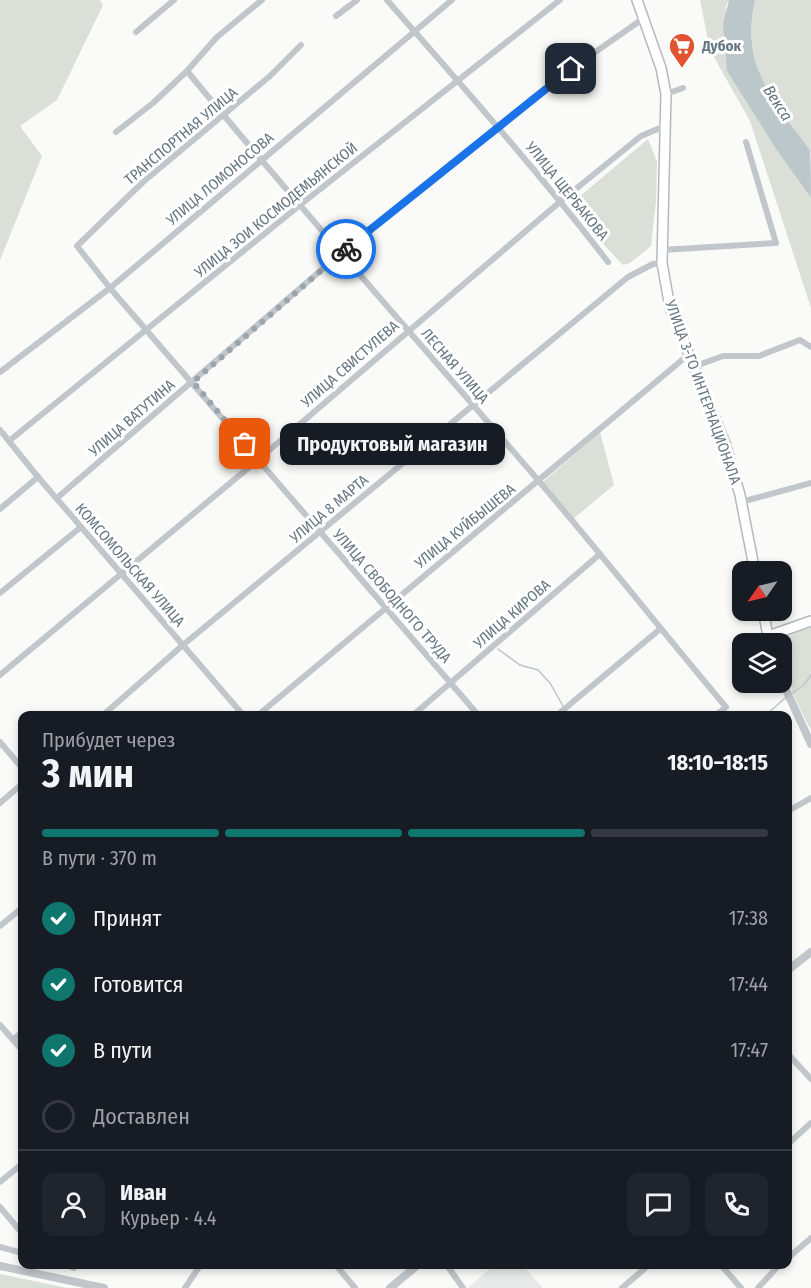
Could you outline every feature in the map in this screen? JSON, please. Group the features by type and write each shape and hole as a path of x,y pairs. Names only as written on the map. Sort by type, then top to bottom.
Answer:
{"main road":[{"name":"УЛИЦА 3-ГО ИНТЕРНАЦИОНАЛА","path":"637,0 661,68 666,94 662,263 670,308 725,443 741,502 753,561"},
{"path":"784,633 811,621"}],"street":[{"path":"136,32 174,0"},
{"path":"116,132 187,71 217,37 262,0"},
{"path":"336,16 357,0"},
{"name":"УЛИЦА ЩЕРБАКОВА","path":"387,0 499,127 608,262"},
{"name":"УЛИЦА ЛОМОНОСОВА","path":"0,372 110,288 452,0"},
{"name":"УЛИЦА ЗОИ КОСМОДЕМЬЯНСКОЙ","path":"9,441 300,205 560,0"},
{"name":"УЛИЦА ВАТУТИНА","path":"57,498 341,253 571,69 644,18"},
{"name":"ТРАНСПОРТНАЯ УЛИЦА","path":"77,246 143,182 270,76 301,45"},
{"name":"ЛЕСНАЯ УЛИЦА","path":"187,71 223,116 600,554 726,707 721,711"},
{"path":"666,94 683,88"},
{"name":"УЛИЦА СВИСТУЛЕВА","path":"0,675 259,459 561,201 641,136 665,126"},
{"path":"662,250 776,243 746,142"},
{"name":"УЛИЦА СВОБОДНОГО ТРУДА","path":"77,246 110,288 474,711"},
{"name":"УЛИЦА 8 МАРТА","path":"108,711 183,645 628,277 653,264 662,263"},
{"path":"693,367 723,356 759,356 800,340 811,348"},
{"name":"УЛИЦА КУЙБЫШЕВА","path":"263,711 688,355"},
{"name":"КОМСОМОЛЬСКАЯ УЛИЦА","path":"0,430 240,711"},
{"path":"0,509 38,477"},
{"path":"741,502 811,483"},
{"path":"0,593 81,527"},
{"name":"УЛИЦА КИРОВА","path":"418,711 600,554"},
{"path":"562,711 660,629"},
{"path":"787,693 811,744"},
{"path":"0,742 18,763"},
{"path":"0,803 18,787"},
{"path":"792,809 811,798"},
{"path":"0,926 18,911"},
{"path":"792,967 811,952"},
{"path":"0,1025 18,1044"},
{"path":"14,1039 18,1036"},
{"path":"792,1058 811,1079"},
{"path":"792,1140 811,1123"},
{"path":"0,1182 18,1167"},
{"path":"0,1207 18,1228"},
{"path":"792,1255 811,1238"},
{"path":"0,1247 18,1252"},
{"path":"0,1266 104,1288"},
{"path":"186,1288 198,1269"},
{"path":"339,1269 355,1288"},
{"path":"390,1288 413,1269"},
{"path":"450,1269 463,1288"},
{"path":"622,1288 644,1269"},
{"path":"724,1269 741,1288"},
{"path":"758,1288 775,1269"}],"shaded area":[{"path":"0,0 100,0 103,5 57,100 20,126 42,156 0,260"},
{"path":"700,0 729,0 726,6 727,71 776,149 811,198 811,308 750,121 710,50"},
{"path":"729,0 755,0 751,35 756,65 769,93 810,151 811,198 776,149 727,71 723,24"},
{"path":"755,0 811,0 811,153 772,101 756,64 752,44"},
{"path":"648,139 657,162 651,246 630,263 623,265 579,218 572,203"},
{"path":"600,432 614,485 573,519 543,482"},
{"path":"811,617 811,730 792,690 792,633 773,633 772,631"},
{"path":"489,1269 526,1269 543,1288 468,1288"},
{"path":"0,1274 67,1288 0,1288"}],"waterway":[{"path":"498,649 520,665 538,670 550,683 563,706"},
{"path":"791,694 804,685 811,675"},
{"path":"771,711 785,698"}],"way so far":[{"path":"245,444 193,382 346,249"}],"place":[{"name":"Дубок","path":"682,69"},
{"name":"Продуктовый магазин","path":"245,444"}],"route":[{"path":"346,249 571,69"}],"water label":[{"name":"Векса","path":"778,103"}]}
